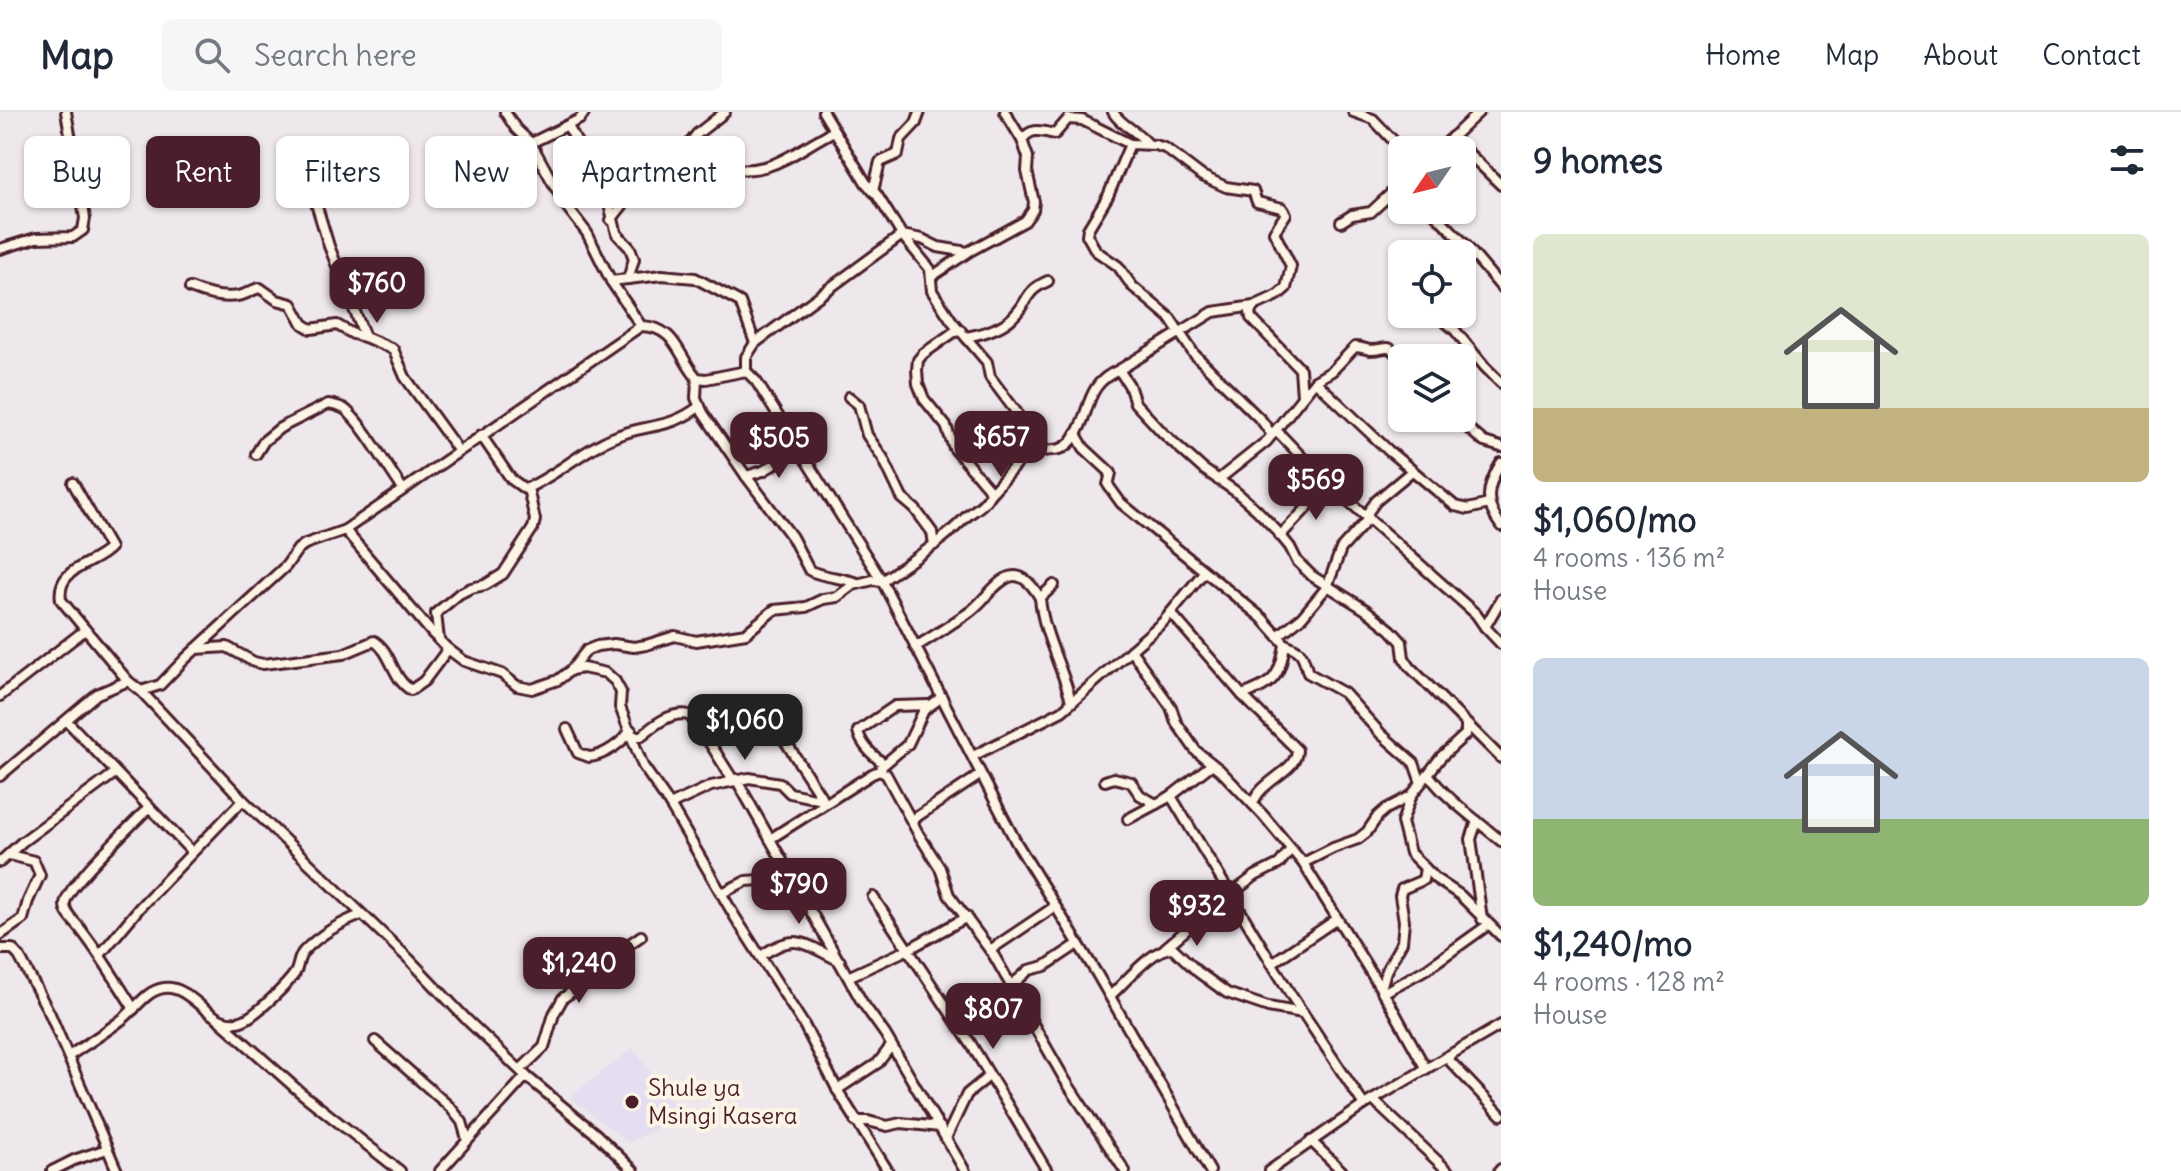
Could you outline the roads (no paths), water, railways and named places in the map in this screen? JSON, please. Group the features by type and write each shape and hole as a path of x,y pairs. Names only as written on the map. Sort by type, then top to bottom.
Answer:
{"street":[{"path":"0,249 36,238 73,237 83,230 85,218 66,112"},
{"path":"505,112 524,136"},
{"path":"537,140 580,119 585,112"},
{"path":"695,136 725,112"},
{"path":"823,112 902,235 921,256 931,277 932,291 987,362 990,377 1017,413 1025,456"},
{"path":"873,191 880,162 898,154 901,139 916,123 920,112"},
{"path":"931,277 968,252 1014,229 1033,210 1028,157 1005,112"},
{"path":"1113,112 1117,120 1138,132 1148,144"},
{"path":"1353,112 1373,119 1389,136"},
{"path":"1453,136 1479,112"},
{"path":"141,691 160,685 286,566 298,549 345,530 641,326 658,328 667,333 697,378 696,398 700,406 746,476 792,537 814,574 841,577 858,583 882,581 952,533 963,519 983,505 1025,456 1064,448 1076,434 1097,384 1104,376 1119,370 1213,312 1254,306 1286,288 1291,266 1274,232 1286,214 1282,208 1257,202 1253,191 1226,187 1202,176 1165,148 1130,144 1082,120 1065,120 1055,134 1037,130 1022,140"},
{"path":"568,126 608,201 617,234 630,248 634,259 628,279"},
{"path":"745,169 757,170 772,165 834,131"},
{"path":"1130,144 1087,235 1096,251 1118,266 1132,286 1163,311 1207,368 1310,463 1317,473 1476,614 1501,644"},
{"path":"537,154 564,203 587,233 611,281 641,326"},
{"path":"1476,161 1501,185"},
{"path":"1341,222 1352,215 1371,212 1388,196"},
{"path":"317,208 365,337"},
{"path":"611,220 620,208"},
{"path":"1444,224 1459,240"},
{"path":"968,252 938,247 922,239 902,235 755,343 746,357 746,371 756,381 882,581 980,775 1210,1171"},
{"path":"1476,258 1501,287"},
{"path":"611,281 662,275 695,278 740,302 755,343"},
{"path":"990,494 984,481 954,448 941,417 924,399 918,384 918,360 954,332 984,334 1009,321 1021,308 1029,291 1048,281"},
{"path":"190,288 223,297 263,288 271,297 292,304 303,324 311,329 337,325 393,349 405,377 458,450"},
{"path":"1254,306 1250,312 1251,318 1300,369 1302,396"},
{"path":"1453,328 1501,383"},
{"path":"1218,480 1258,449 1315,381 1332,371 1355,347 1371,350 1388,347"},
{"path":"1119,370 1129,385 1135,403 1182,451 1235,491 1280,536 1297,561 1327,587 1366,610 1391,630 1402,642 1404,658 1410,667 1501,758"},
{"path":"697,378 746,371"},
{"path":"1315,381 1412,471 1455,506 1468,509 1489,504"},
{"path":"849,397 859,405 867,435 883,458 902,498 915,509 932,532 934,545"},
{"path":"256,454 264,441 280,428 328,404 336,405 346,410 358,424 403,489"},
{"path":"481,435 521,489 528,488 611,438 630,430 640,431 677,422 700,406"},
{"path":"1472,432 1484,442 1501,447"},
{"path":"1076,434 1084,448 1111,473 1108,485 1121,503 1262,618 1285,644 1302,654 1308,673 1344,693 1381,734 1414,763 1421,783"},
{"path":"746,476 763,471 798,450"},
{"path":"1501,463 1490,486 1489,504 1501,526"},
{"path":"1279,635 1302,617 1327,587 1341,549 1368,517 1376,501 1412,471"},
{"path":"73,483 110,548 68,575 60,591 65,607 128,681 243,800 523,1073 632,1169"},
{"path":"439,641 436,613 459,594 485,585 503,574 533,528 535,520 528,488"},
{"path":"1280,536 1317,497 1346,498"},
{"path":"345,530 448,649 472,664 502,674 517,686 532,689 548,685 571,670 587,650 597,646 614,644 634,647 675,636 696,641 746,633 774,610 792,610 833,598 858,583"},
{"path":"973,756 1062,711 1171,613 1204,572"},
{"path":"915,647 967,614 1003,579 1029,581 1040,598 1043,623 1071,701"},
{"path":"1040,598 1054,585"},
{"path":"1485,627 1501,599"},
{"path":"1171,613 1242,695 1297,750 1293,763 1258,791 1253,804"},
{"path":"0,696 85,630"},
{"path":"196,649 227,647 263,664 343,654 374,641 381,645 398,678 411,690 424,681 448,649"},
{"path":"1242,695 1271,682 1277,674 1285,644"},
{"path":"1131,650 1171,707 1176,722 1196,751 1220,770 1253,804 1303,863 1426,1069"},
{"path":"571,670 583,668 606,673 621,692 620,707 643,766 804,1025 837,1090 888,1171"},
{"path":"0,776 97,694 128,681"},
{"path":"770,839 824,801 881,767 908,744 924,710 942,697"},
{"path":"929,705 895,706 858,731 859,738 886,774 940,868 949,895 990,950 1065,1080 1125,1171"},
{"path":"631,733 641,736 653,725 675,716 689,715 701,729 770,839 862,1002 965,1171"},
{"path":"67,721 192,852"},
{"path":"1466,725 1466,734 1441,757 1411,796 1402,826 1406,848 1501,936"},
{"path":"776,727 824,801"},
{"path":"567,729 578,753 589,757 606,752 631,733"},
{"path":"1128,819 1171,796 1211,765"},
{"path":"0,862 115,773"},
{"path":"1428,774 1437,786 1501,841"},
{"path":"912,820 980,775"},
{"path":"1105,781 1114,778 1131,782 1140,795 1156,804"},
{"path":"670,805 734,779 773,781 780,783 790,793 824,801"},
{"path":"1171,796 1303,1013 1364,1105"},
{"path":"1303,863 1358,839 1386,809 1411,796"},
{"path":"100,955 243,800"},
{"path":"134,1009 100,955 66,910 67,895 149,807"},
{"path":"1477,821 1471,839 1485,922"},
{"path":"1110,996 1231,894 1255,876 1279,864 1291,849"},
{"path":"0,935 23,919 40,875 34,861 9,855"},
{"path":"722,893 746,881 761,880 777,869 781,858"},
{"path":"1382,991 1386,971 1402,942 1402,889 1423,880 1425,868"},
{"path":"873,897 909,949 1047,1171"},
{"path":"990,950 1054,907"},
{"path":"217,1018 226,1022 245,1020 289,980 305,950 343,922 361,915"},
{"path":"850,976 909,949 967,917"},
{"path":"1272,963 1337,919"},
{"path":"1382,991 1428,968 1485,922"},
{"path":"440,1171 544,1047 554,1014 563,998 599,973 608,959 641,936"},
{"path":"761,956 779,944 799,942 811,945 840,962"},
{"path":"1012,985 1029,970 1045,966 1078,944"},
{"path":"1164,949 1173,948 1198,972 1227,993 1268,1007 1303,1013"},
{"path":"0,949 12,949 19,956 69,1056 117,1171"},
{"path":"69,1056 155,991 177,989 217,1018 300,1092 400,1171"},
{"path":"1269,1171 1364,1105 1501,1025"},
{"path":"375,1041 450,1107 462,1122 467,1139"},
{"path":"837,1090 878,1063 891,1046"},
{"path":"1446,1057 1501,1115"},
{"path":"946,1138 967,1094 989,1076"},
{"path":"1373,1100 1448,1171"},
{"path":"855,1121 887,1126 901,1123 940,1127"},
{"path":"1311,1141 1342,1171"},
{"path":"52,1171 107,1149"}],"place":[{"name":"Shule ya Msingi Kasera","path":"632,1102"}]}
